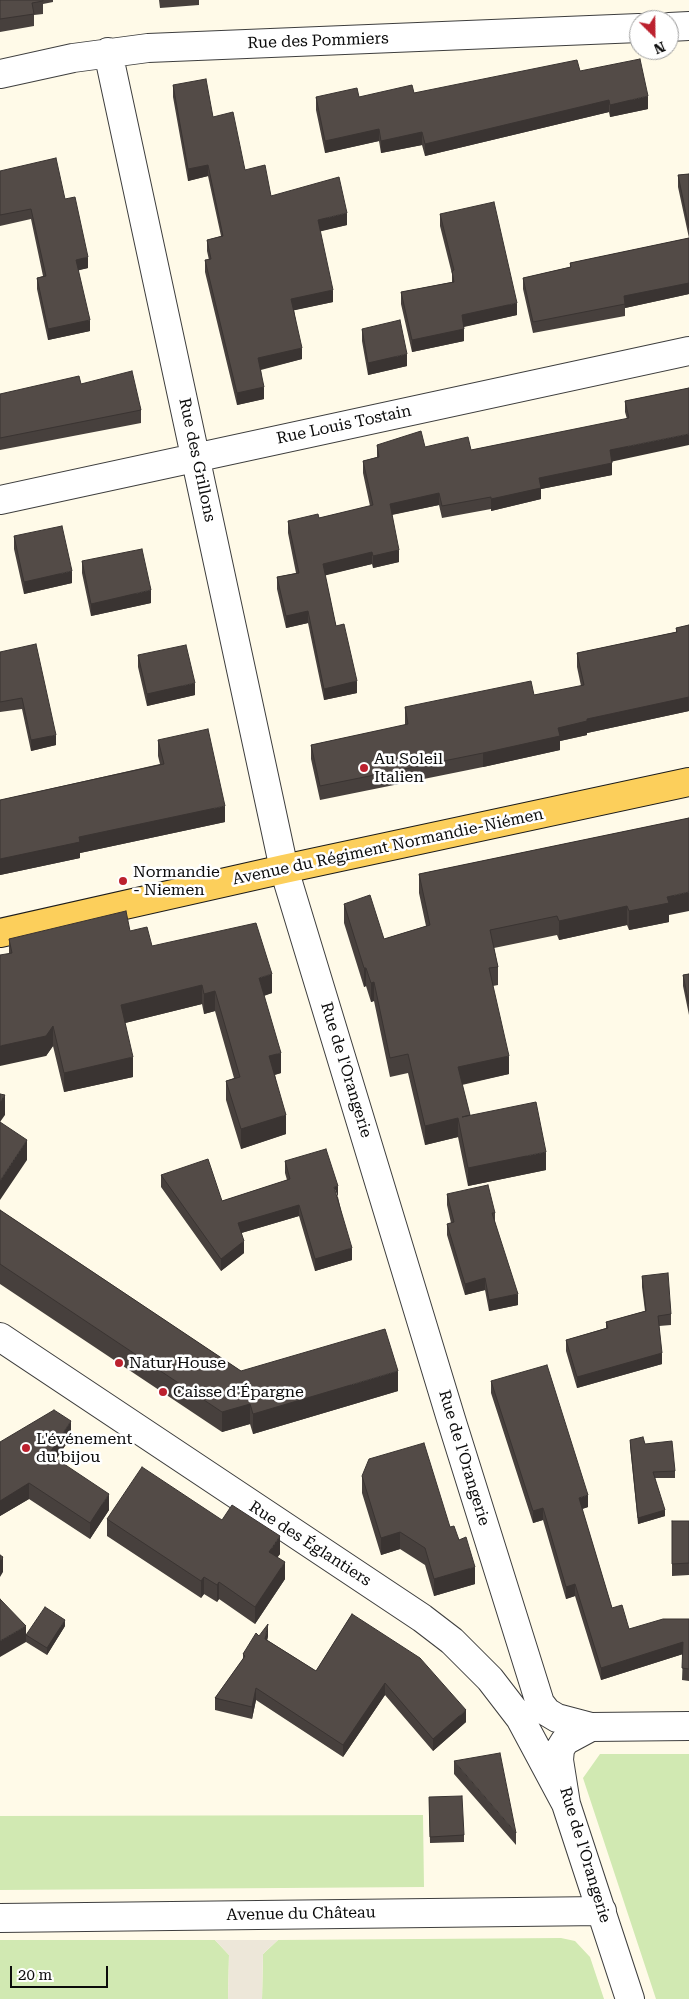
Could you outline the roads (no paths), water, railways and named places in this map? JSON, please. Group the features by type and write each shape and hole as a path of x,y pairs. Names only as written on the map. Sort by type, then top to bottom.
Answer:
{"main road":[{"name":"Avenue du Régiment Normandie-Niémen","path":"0,932 689,782"}],"street":[{"name":"Rue des Pommiers","path":"0,74 108,52 148,48 629,28"},
{"name":"Rue des Grillons","path":"108,52 284,869"},
{"name":"Rue Louis Tostain","path":"0,500 689,351"},
{"name":"Rue de l'Orangerie","path":"284,869 451,1419 540,1704 547,1712 557,1718 591,1727"},
{"name":"Rue des Églantiers","path":"0,1337 422,1618 452,1641 490,1679 520,1718 566,1804"},
{"path":"490,1679 526,1656"},
{"path":"591,1727 689,1726"},
{"name":"Rue de l'Orangerie","path":"591,1727 565,1741 560,1749 558,1760 566,1804 630,1999"},
{"name":"Avenue du Château","path":"0,1918 602,1912"}],"place":[{"name":"Au Soleil Italien","path":"364,768"},
{"name":"Normandie - Niemen","path":"123,881"},
{"name":"Natur House","path":"119,1363"},
{"name":"Caisse d'Épargne","path":"163,1392"},
{"name":"L'événement du bijou","path":"26,1448"}]}
